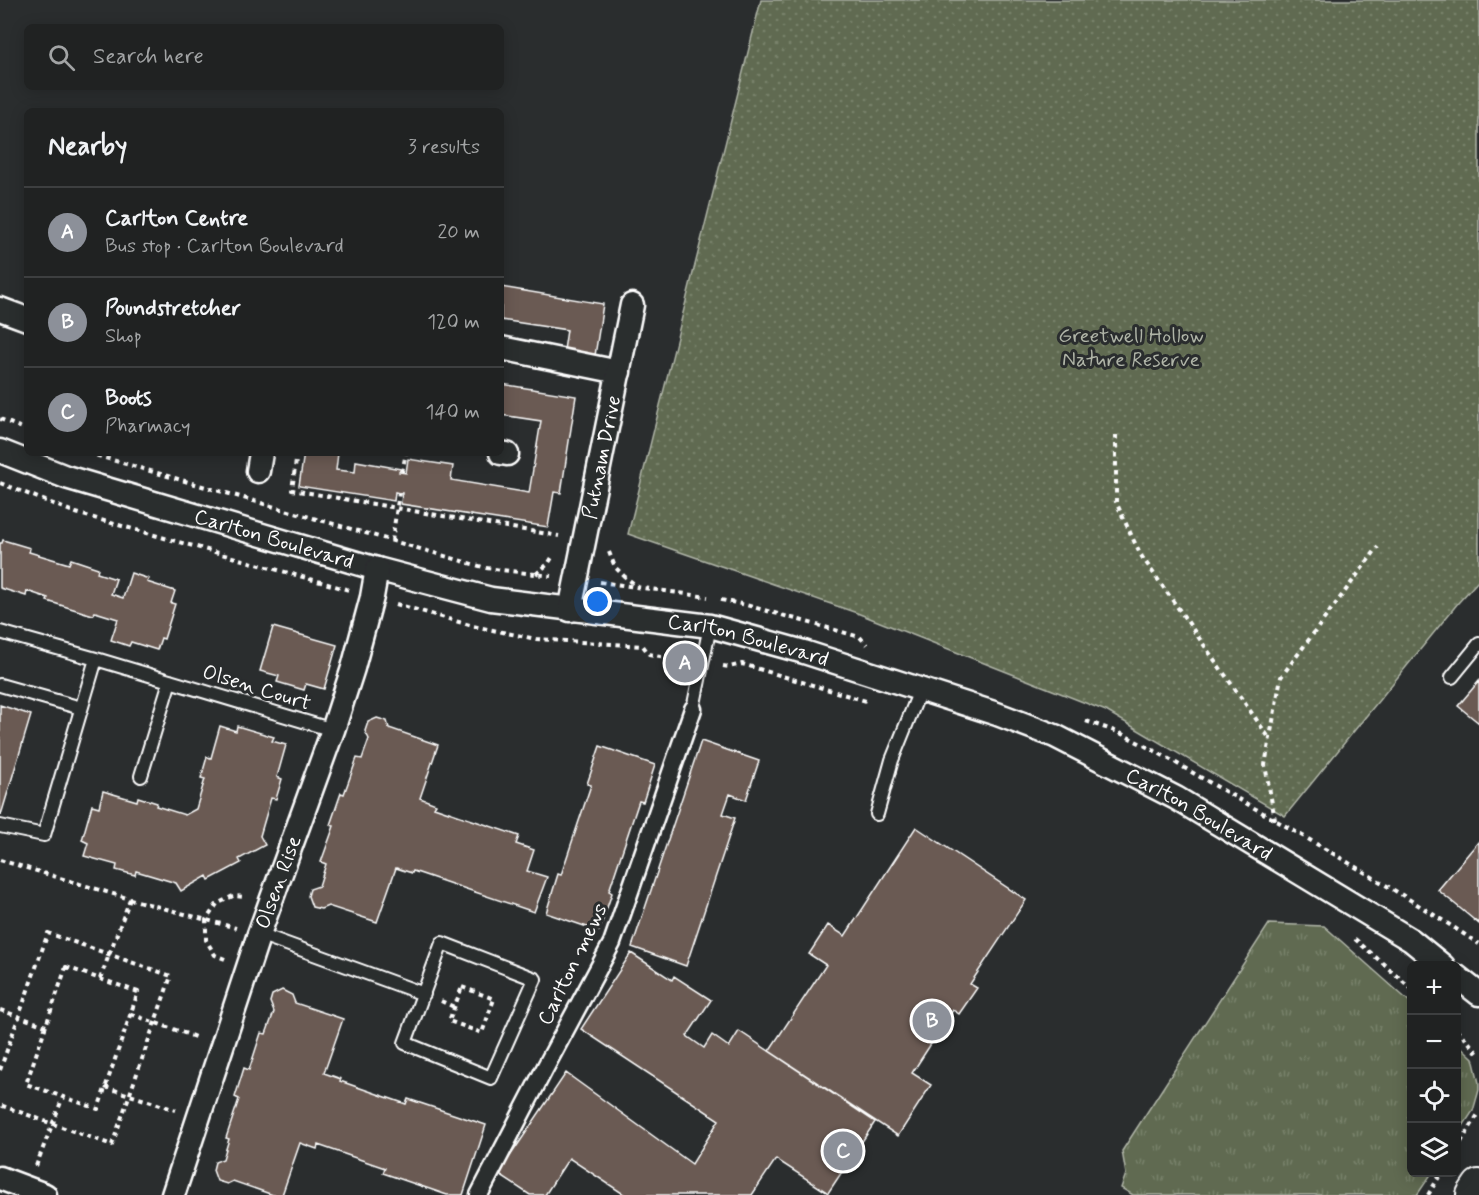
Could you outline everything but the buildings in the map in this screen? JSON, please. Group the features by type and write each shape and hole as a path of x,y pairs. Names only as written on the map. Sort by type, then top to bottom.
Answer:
{"main road":[{"path":"1473,1195 1479,1186"}],"street":[{"name":"Putnam Drive","path":"570,610 632,305"},
{"path":"0,309 24,318"},
{"path":"504,349 618,372"},
{"name":"Carlton Boulevard","path":"0,452 66,477 378,569 491,599 710,626 804,652 997,714 1055,736 1176,798 1411,940 1437,961"},
{"name":"Olsen Rise","path":"173,1195 259,934 333,730 353,668 378,569"},
{"name":"Carlton mews","path":"479,1195 612,943 693,709"},
{"path":"1461,980 1479,994"},
{"path":"0,1178 32,1193"}],"lane":[{"path":"693,709 710,626"},
{"name":"Olsen Court","path":"0,632 333,730"},
{"path":"1452,677 1479,644"},
{"path":"0,826 44,835 96,659"},
{"name":"Olsen Court","path":"141,776 170,681"},
{"path":"0,685 81,708"},
{"path":"877,814 892,760 921,688"},
{"path":"259,934 424,993"},
{"path":"442,944 535,979 491,1078 405,1043 424,993 442,944"}],"path":[{"path":"0,419 24,429"},
{"path":"1116,435 1116,502 1140,554 1270,739"},
{"path":"297,456 292,490 563,537"},
{"path":"402,472 405,456"},
{"path":"0,483 75,513 473,626 536,639 643,646 649,654 729,667 742,664 911,714"},
{"path":"392,541 399,493"},
{"path":"1275,820 1265,765 1281,677 1378,547"},
{"path":"0,860 259,934"},
{"path":"248,969 215,955 206,940 206,920 217,904 233,896 270,905"},
{"path":"100,978 130,899"},
{"path":"0,1071 48,933 171,976 112,1145 0,1105"},
{"path":"1354,938 1407,985"},
{"path":"66,967 100,978 138,992 98,1109 26,1084 66,967"},
{"path":"462,987 494,999 482,1033 449,1021 462,987"},
{"path":"0,1010 46,1026"},
{"path":"131,1014 222,1047"},
{"path":"1461,1035 1479,1055"},
{"path":"105,1087 198,1118"},
{"path":"32,1193 52,1124 63,1097"},
{"path":"1461,1141 1479,1113"},
{"path":"1428,1195 1439,1177"}],"green space":[{"name":"Greetwell Hollow Nature Reserve","path":"761,0 1479,0 1479,580 1285,816 1106,711 857,613 628,534"},
{"path":"1269,924 1324,926 1407,999 1407,1177 1429,1177 1417,1195 1133,1195 1121,1188 1126,1174 1122,1151"},
{"path":"1461,1047 1473,1058 1479,1083 1473,1111 1461,1129"}],"place":[{"name":"Carlton Centre","path":"685,663"},
{"name":"Poundstretcher","path":"932,1021"},
{"name":"Boots","path":"843,1151"}]}
